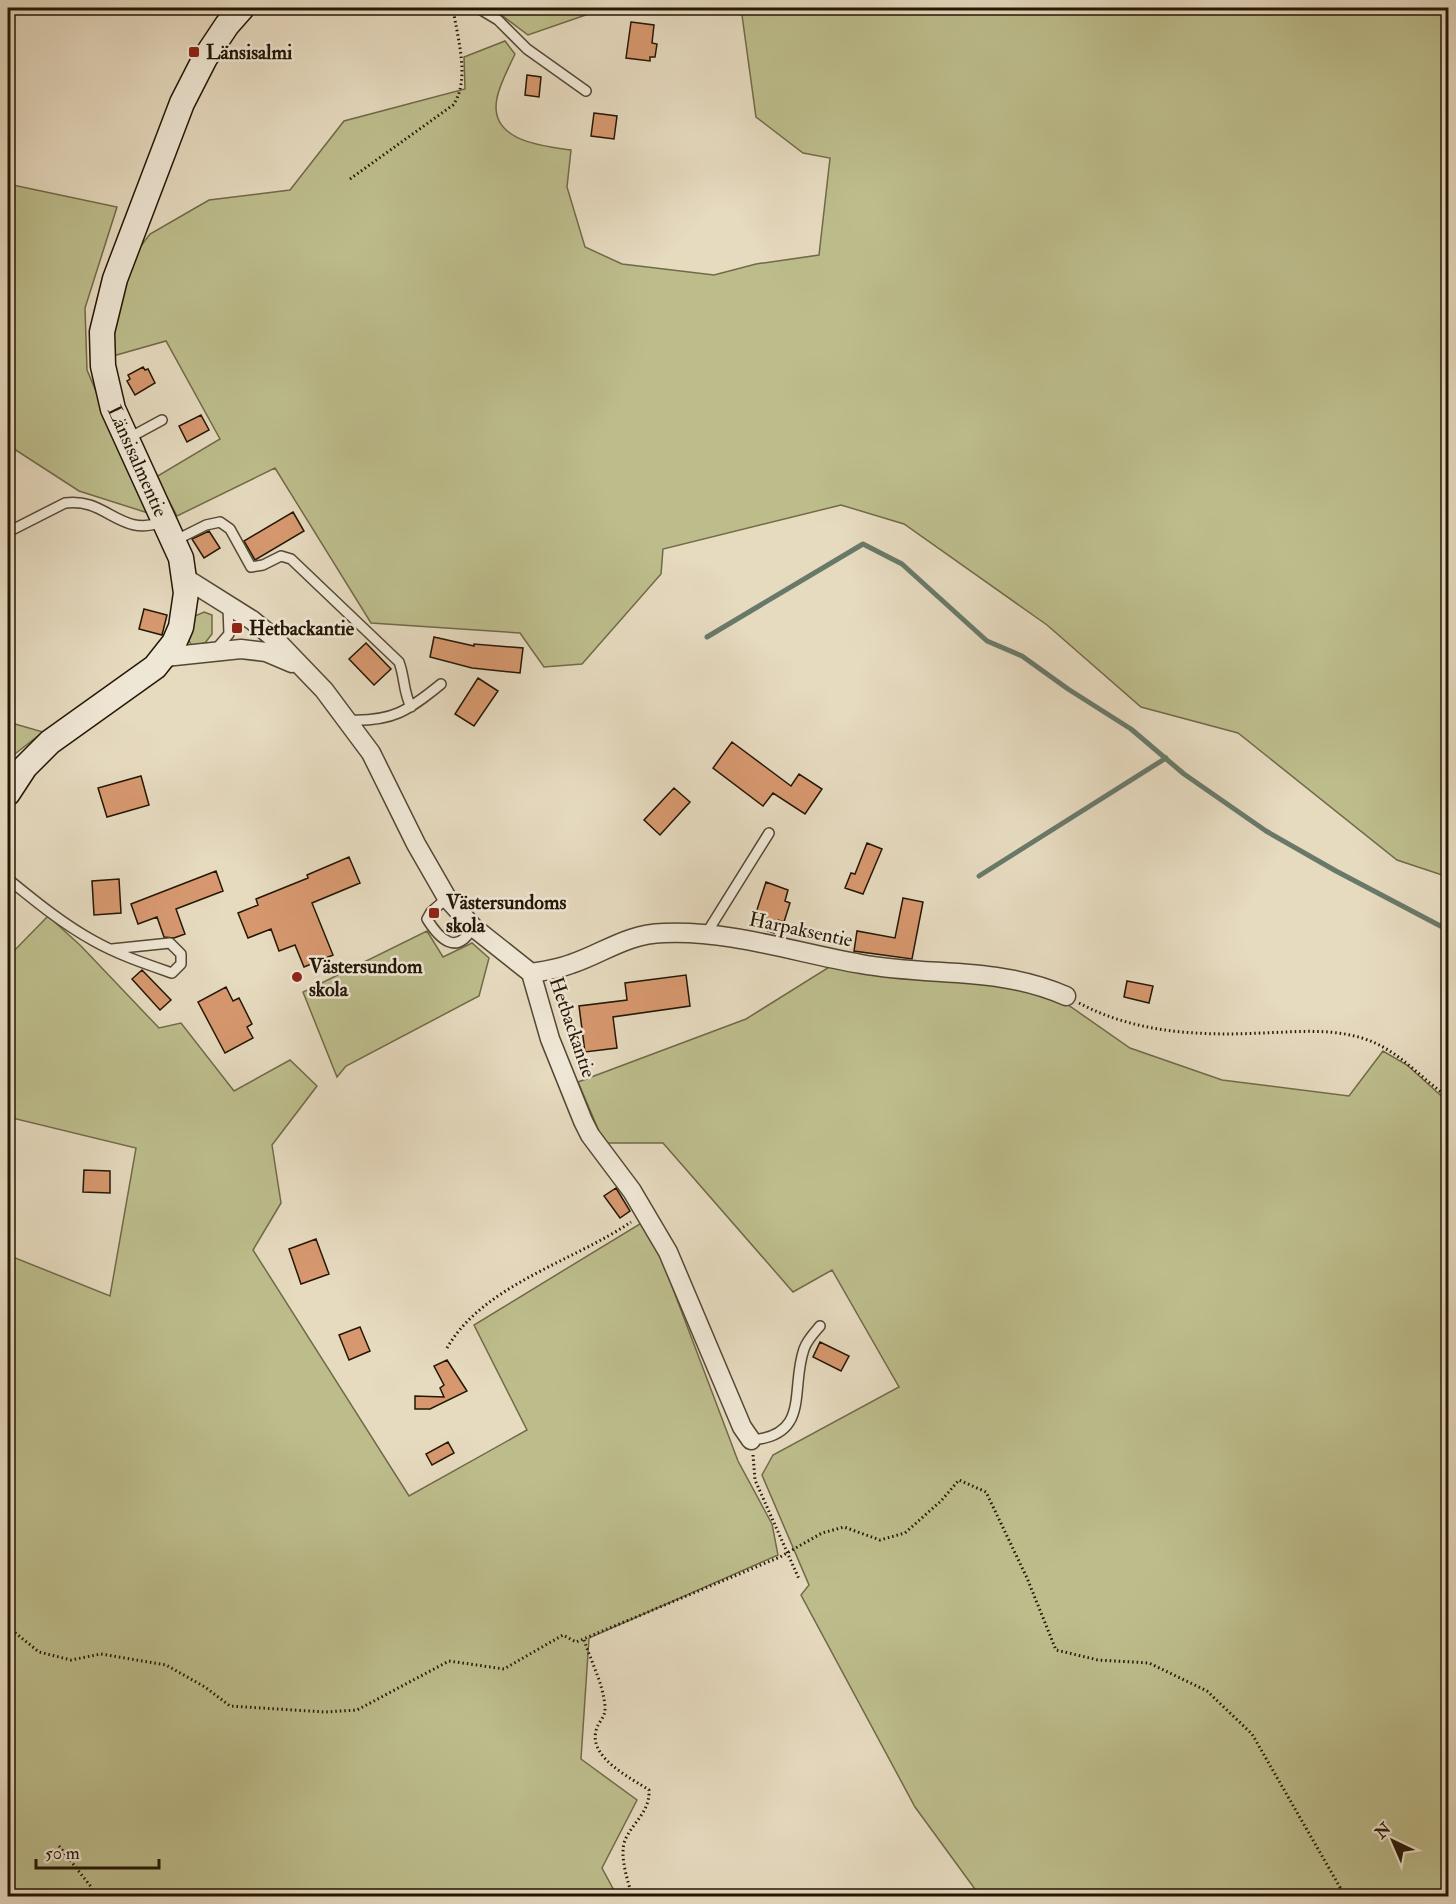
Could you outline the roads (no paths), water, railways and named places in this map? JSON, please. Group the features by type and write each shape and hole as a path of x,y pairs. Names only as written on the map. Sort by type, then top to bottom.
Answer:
{"street":[{"name":"Länsisalmentie","path":"10,783 50,742 165,657 181,627 186,593 181,558 125,440 106,385 101,350 102,332 110,296 182,103 205,58 227,25 242,8"},
{"name":"Hetbackantie","path":"185,578 252,620 274,638 348,720 371,753 416,844 447,898 473,927 531,974 550,1039 583,1121 645,1212 668,1252 742,1427 751,1440"},
{"name":"Hetbackantie","path":"165,657 216,650 266,652 300,666"},
{"name":"Harpaksentie","path":"531,974 572,964 614,943 645,935 706,934 862,964 1005,977 1045,987 1066,996"}],"lane":[{"path":"478,8 498,20 527,49 586,91"},
{"path":"125,440 162,420"},
{"path":"8,532 64,503 74,502 87,503 134,526 147,528 169,531 220,522 230,529 251,567 263,565 281,556 291,559 399,662 403,691 411,707"},
{"path":"216,650 229,634 227,605"},
{"path":"348,720 375,721 394,717 441,684"},
{"path":"706,934 769,833"},
{"path":"8,879 49,912 95,942 112,949 172,973 177,971 181,964 182,954 170,944 112,949"},
{"path":"447,898 429,915 427,919 431,926 449,943 455,944 463,941 473,927"},
{"path":"751,1440 770,1439 783,1431 792,1416 804,1348 820,1326"}],"waterway":[{"path":"707,637 863,544 902,564 987,641 1022,656 1068,689 1131,729 1184,774 1266,831 1448,930"},
{"path":"979,876 1166,758"}],"place":[{"name":"Länsisalmi","path":"194,52"},
{"name":"Hetbackantie","path":"237,628"},
{"name":"Västersundoms skola","path":"434,913"},
{"name":"Västersundom skola","path":"297,977"}]}
